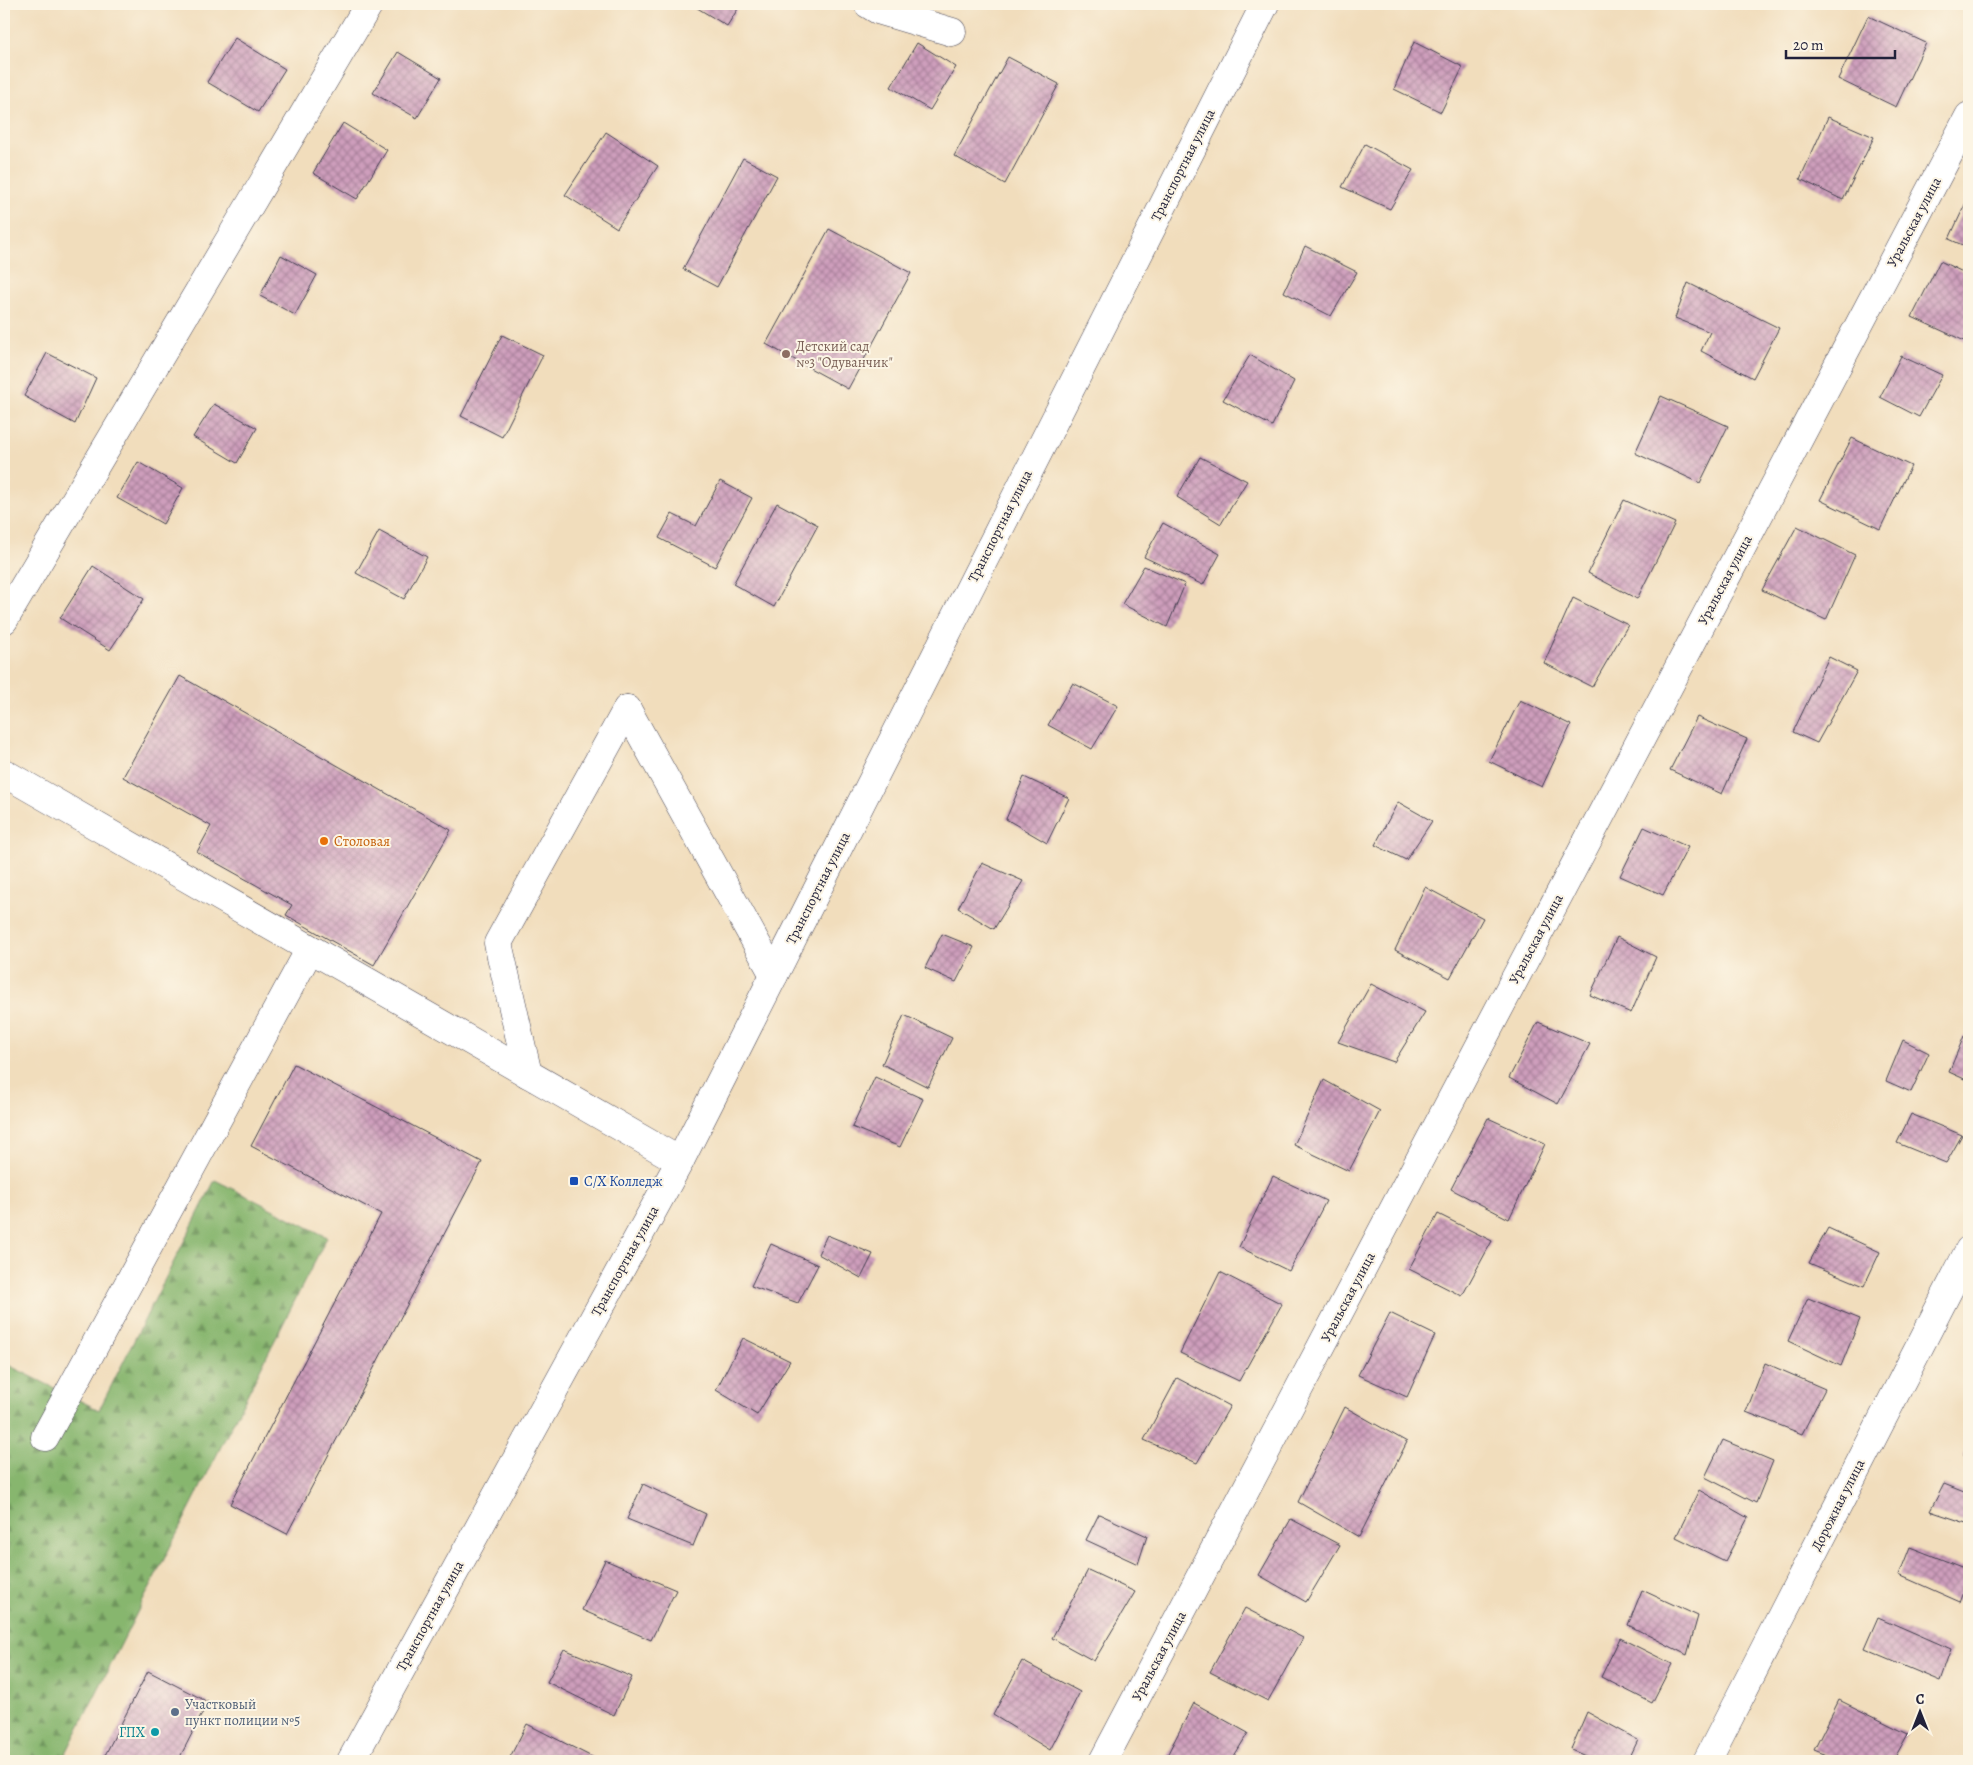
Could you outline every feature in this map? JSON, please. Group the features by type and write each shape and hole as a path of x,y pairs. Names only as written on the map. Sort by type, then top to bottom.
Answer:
{"street":[{"path":"4,620 369,4"},
{"path":"868,4 878,10 952,32"},
{"name":"Транспортная улица","path":"351,1761 680,1161 1264,4"},
{"name":"Уральская улица","path":"1103,1761 1969,116"},
{"path":"528,1074 498,943 627,709 774,975"},
{"path":"4,773 680,1161"},
{"path":"45,1437 310,949"},
{"name":"Дорожная улица","path":"1707,1761 1969,1250"}],"green space":[{"path":"215,1180 327,1237 62,1761 4,1761 4,1557 9,1545 4,1542 4,1363 99,1410"}],"building":[{"path":"695,4 741,4 727,26 694,6"},
{"path":"1868,16 1926,43 1896,107 1838,79"},
{"path":"235,38 285,69 258,112 207,82"},
{"path":"1414,42 1463,67 1441,112 1394,89"},
{"path":"917,43 956,67 930,110 891,87"},
{"path":"398,52 441,78 417,118 373,93"},
{"path":"1008,57 1059,84 1005,184 954,156"},
{"path":"1828,117 1874,137 1843,200 1800,179"},
{"path":"343,123 387,150 357,199 313,173"},
{"path":"606,132 658,166 617,228 565,195"},
{"path":"1365,144 1413,170 1390,209 1342,187"},
{"path":"743,158 777,176 717,287 683,269"},
{"path":"1969,196 1969,248 1949,239"},
{"path":"829,229 911,273 848,389 766,344"},
{"path":"1305,246 1357,272 1331,316 1284,292"},
{"path":"281,255 317,275 295,315 260,296"},
{"path":"1940,261 1969,275 1969,343 1912,317"},
{"path":"1688,283 1779,328 1753,378 1701,351 1710,332 1675,318"},
{"path":"502,335 543,355 502,437 461,416"},
{"path":"47,353 96,378 75,424 24,396"},
{"path":"1250,355 1294,381 1272,426 1223,400"},
{"path":"1901,356 1942,375 1919,417 1880,397"},
{"path":"1661,396 1728,426 1700,483 1635,453"},
{"path":"214,404 257,428 237,463 193,437"},
{"path":"1852,438 1911,466 1880,529 1820,500"},
{"path":"1200,457 1247,481 1221,524 1177,497"},
{"path":"138,462 183,488 163,524 117,498"},
{"path":"720,481 752,498 715,567 659,538 672,514 696,526"},
{"path":"1624,500 1675,523 1637,599 1588,573"},
{"path":"777,503 818,525 774,607 733,584"},
{"path":"1163,523 1220,554 1203,585 1144,557"},
{"path":"1797,526 1855,555 1826,620 1762,590"},
{"path":"379,531 427,557 404,599 356,573"},
{"path":"93,566 144,599 110,650 60,618"},
{"path":"1144,566 1185,584 1167,627 1122,604"},
{"path":"1573,598 1628,625 1592,687 1544,663"},
{"path":"1829,657 1857,671 1817,743 1793,732"},
{"name":"Столовая","path":"180,676 451,830 374,965 286,915 292,905 197,852 211,826 123,777"},
{"path":"1073,683 1118,706 1092,749 1048,725"},
{"path":"1520,700 1571,725 1542,787 1489,761"},
{"path":"1697,717 1747,739 1722,794 1670,770"},
{"path":"1024,777 1069,798 1047,843 1006,819"},
{"path":"1398,802 1432,821 1406,860 1375,845"},
{"path":"1644,827 1688,847 1663,895 1620,876"},
{"path":"982,863 1023,881 994,929 958,908"},
{"path":"1425,887 1483,918 1450,978 1395,950"},
{"path":"942,934 974,947 956,982 925,968"},
{"path":"1617,937 1656,957 1631,1013 1590,995"},
{"path":"1371,984 1425,1012 1394,1062 1338,1042"},
{"path":"904,1015 952,1038 928,1087 882,1064"},
{"path":"1538,1022 1590,1044 1558,1104 1509,1078"},
{"path":"1964,1036 1969,1039 1969,1081 1949,1072"},
{"path":"1903,1040 1929,1053 1911,1092 1886,1081"},
{"path":"294,1064 482,1162 287,1534 230,1504 381,1214 251,1146"},
{"path":"875,1077 923,1099 900,1147 852,1127"},
{"path":"1324,1080 1380,1111 1349,1171 1294,1145"},
{"path":"1911,1114 1962,1135 1946,1163 1897,1143"},
{"path":"1488,1118 1545,1144 1509,1219 1451,1189"},
{"path":"1273,1176 1326,1201 1289,1271 1239,1247"},
{"path":"1438,1214 1492,1241 1462,1296 1409,1269"},
{"path":"1828,1228 1880,1252 1864,1286 1809,1263"},
{"path":"827,1235 873,1254 861,1278 818,1254"},
{"path":"771,1244 818,1265 798,1303 751,1286"},
{"path":"1220,1272 1282,1304 1239,1381 1180,1353"},
{"path":"1808,1298 1860,1319 1841,1366 1788,1341"},
{"path":"1390,1313 1435,1335 1407,1397 1358,1375"},
{"path":"743,1338 790,1361 757,1415 716,1390"},
{"path":"1765,1363 1825,1389 1802,1434 1746,1412"},
{"path":"1177,1378 1230,1406 1197,1463 1144,1440"},
{"path":"1345,1407 1407,1442 1359,1537 1298,1502"},
{"path":"1969,1429 1969,1456 1964,1455"},
{"path":"1723,1440 1773,1461 1756,1503 1705,1477"},
{"path":"643,1484 706,1514 693,1546 627,1519"},
{"path":"1944,1484 1969,1494 1969,1524 1930,1511"},
{"path":"1699,1490 1748,1518 1725,1561 1676,1537"},
{"path":"1099,1514 1147,1536 1138,1564 1086,1540"},
{"path":"1291,1519 1340,1545 1306,1602 1259,1575"},
{"path":"1910,1547 1969,1570 1969,1577 1960,1602 1899,1575"},
{"path":"605,1560 676,1590 651,1640 582,1610"},
{"path":"1088,1570 1135,1592 1094,1661 1052,1638"},
{"path":"1642,1590 1698,1616 1687,1655 1628,1625"},
{"path":"1245,1608 1303,1638 1268,1701 1210,1672"},
{"path":"1878,1617 1951,1649 1940,1681 1864,1649"},
{"path":"1620,1638 1672,1664 1652,1703 1601,1677"},
{"path":"564,1649 632,1677 614,1715 547,1682"},
{"path":"1022,1661 1080,1692 1050,1750 993,1715"},
{"name":"ГПХ","path":"148,1671 208,1702 178,1761 102,1761"},
{"path":"1839,1700 1908,1734 1893,1761 1842,1761 1814,1750"},
{"path":"1194,1703 1248,1733 1231,1761 1164,1761"},
{"path":"1587,1712 1638,1740 1628,1761 1597,1761 1571,1749"},
{"path":"527,1724 594,1758 592,1761 508,1761"}],"place":[{"name":"Детский сад №3 \"Одуванчик\"","path":"786,354"},
{"name":"Столовая","path":"324,841"},
{"name":"С/Х Колледж","path":"574,1181"},
{"name":"Участковый пункт полиции №5","path":"175,1712"},
{"name":"ГПХ","path":"155,1732"}]}
